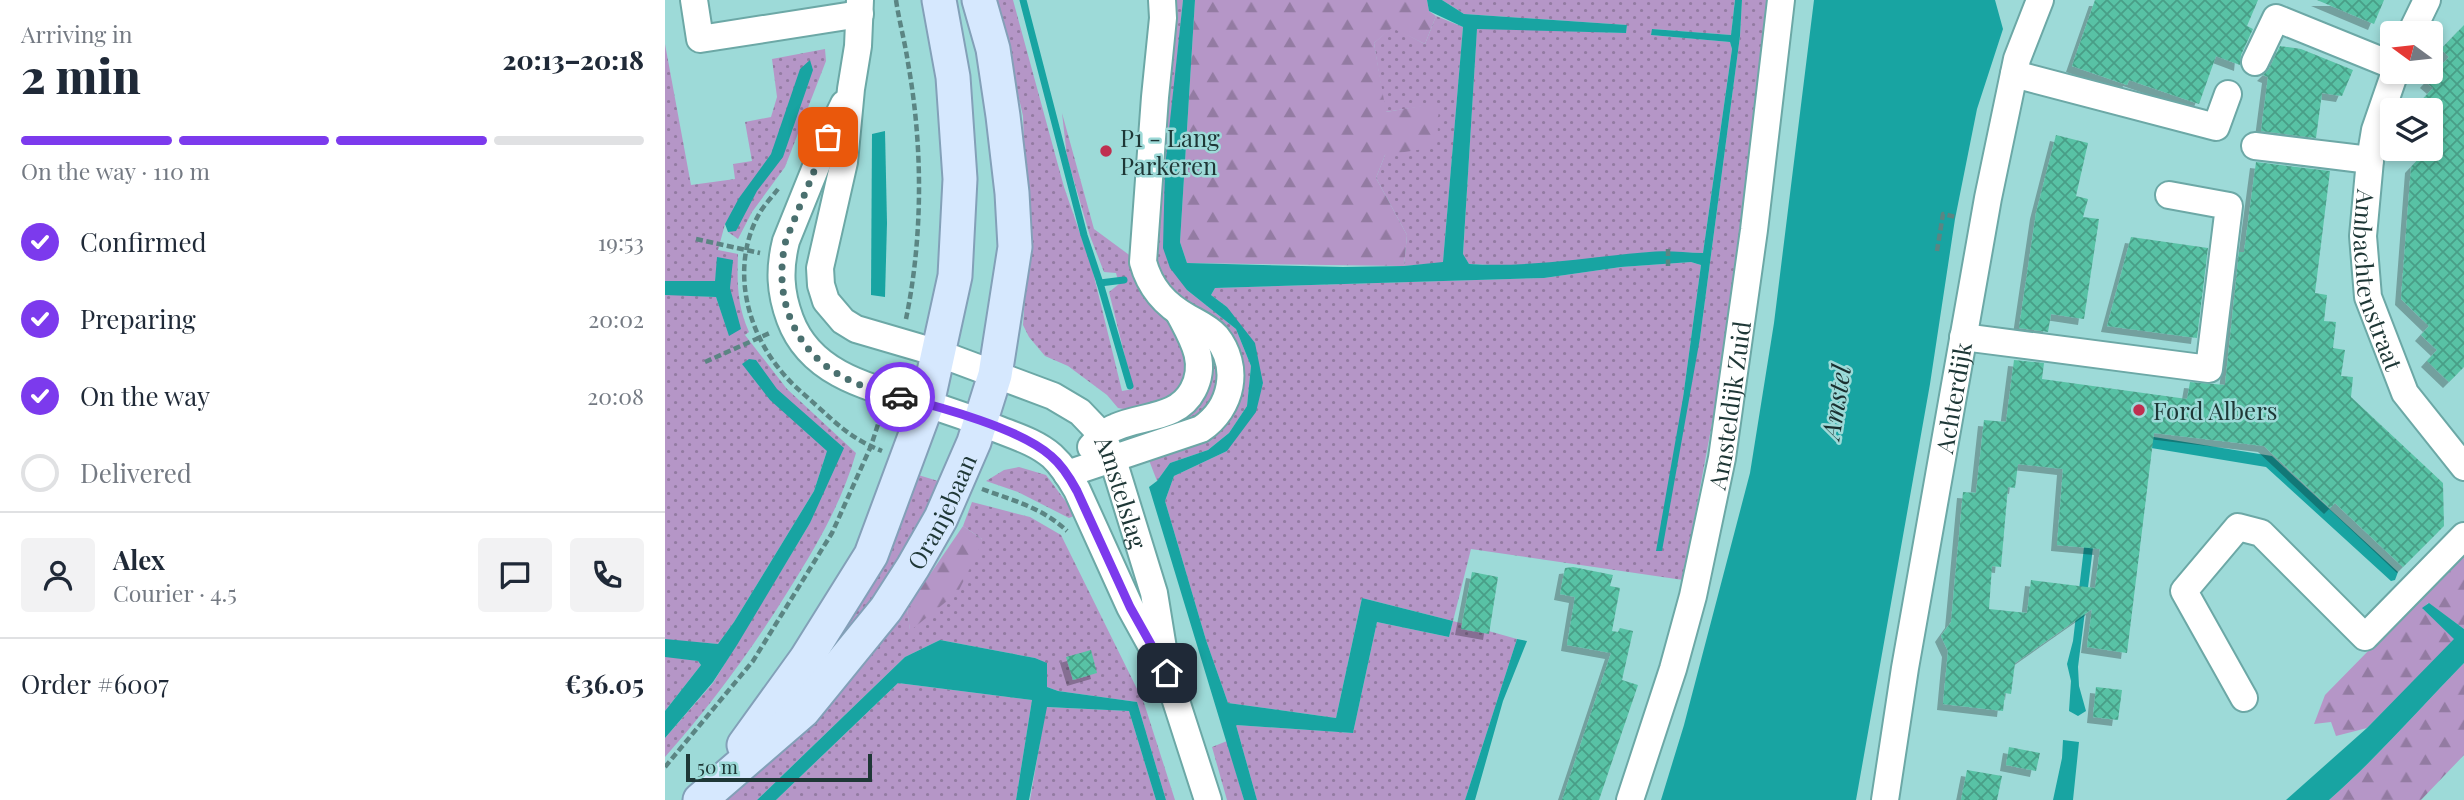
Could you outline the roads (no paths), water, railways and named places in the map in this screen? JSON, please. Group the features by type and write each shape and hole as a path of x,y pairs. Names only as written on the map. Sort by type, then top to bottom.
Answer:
{"main road":[{"name":"Oranjebaan","path":"708,792 807,659 871,555 927,404 955,276 960,179 953,78 939,0"},
{"name":"Oranjebaan","path":"708,792 803,711 886,609 941,517 974,442 995,375 1015,247 1003,116 992,49 979,0"}],"street":[{"path":"694,0 700,39 860,7 859,46 851,89"},
{"path":"1067,474 1201,429 1214,421 1227,401 1230,373 1226,352 1215,334 1179,313 1157,293 1147,279 1143,262 1163,18 1162,0"},
{"name":"Amsteldijk Zuid","path":"1630,800 1673,669 1693,596 1722,458 1758,204 1781,0"},
{"name":"Achterdijk","path":"1885,800 1905,668 1963,337 2017,59 2040,0"},
{"path":"2417,21 2427,0"},
{"path":"2255,62 2276,18 2380,60"},
{"path":"2014,74 2216,127 2228,94"},
{"name":"Ambachtenstraat","path":"2391,84 2375,130 2370,160 2363,236 2368,297 2406,393 2464,467"},
{"name":"Amstelslag","path":"851,89 844,162 822,251 821,285 826,301 843,321 873,336 938,353 1053,396 1080,412 1102,435 1113,460 1154,593 1167,673 1208,800"},
{"name":"Amstelslag","path":"851,89 828,137 786,240 782,257 782,291 792,325 811,352 839,375 1028,440 1052,456 1077,491 1130,607 1167,673"},
{"path":"2255,146 2370,160"},
{"path":"1963,337 2209,369 2229,206 2169,195"},
{"path":"1067,474 1102,435 1117,426 1172,411 1190,395 1200,368 1199,353 1179,313"},
{"path":"2244,698 2184,591 2238,527 2261,533 2365,637 2464,536"}],"water":[{"path":"1183,0 1195,0 1180,242 1187,263 1343,267 1443,262 1463,27 1429,11 1427,0 1442,0 1464,14 1627,25 1626,33 1477,29 1463,254 1469,264 1537,263 1656,251 1703,253 1732,49 1730,42 1651,35 1652,29 1731,35 1735,0 1742,0 1740,36 1700,338 1662,551 1656,551 1683,398 1701,265 1691,262 1621,267 1544,278 1215,288 1211,295 1227,307 1255,343 1263,383 1256,412 1227,451 1174,476 1165,501 1206,640 1228,703 1336,718 1362,598 1453,621 1449,637 1377,622 1353,733 1236,725 1257,800 1244,800 1149,487 1170,463 1208,450 1229,433 1247,406 1251,366 1236,329 1187,290 1170,268 1163,248 1165,167"},
{"name":"Amstel","path":"1814,0 1995,0 2003,29 1977,109 1955,219 1930,384 1856,800 1661,800 1684,725 1750,473 1774,323"},
{"path":"810,60 813,70 783,157 757,191 736,231 728,232 725,224 739,198 771,154 800,69"},
{"path":"885,131 885,297 871,295 872,134"},
{"path":"717,257 733,260 730,288 741,329 729,336 716,297 665,295 665,281 715,281"},
{"path":"749,359 756,360 777,389 844,448 810,523 737,645 713,682 665,738 665,711 701,665 698,661 665,657 665,639 718,644 814,491 827,451 770,400 742,364"},
{"path":"2098,428 2272,456 2398,572 2395,580 2391,581 2266,467 2109,441 2106,444 2078,667 2079,686 2086,711 2078,716 2069,711 2071,681 2067,664 2073,641"},
{"path":"2429,603 2464,629 2464,663 2329,800 2286,800 2367,728 2454,639 2422,608"},
{"path":"1517,639 1527,641 1503,701 1475,800 1465,800"},
{"path":"940,640 1035,658 1047,663 1047,687 1058,691 1137,702 1166,800 1156,800 1129,711 1047,707 1029,800 1016,800 1032,700 898,683 776,800 757,800 905,657"},
{"path":"2063,740 2079,742 2073,800 2053,800 2062,758"}],"waterway":[{"path":"1023,0 1084,235 1130,386"},
{"path":"1100,283 1124,280"}],"place":[{"name":"P1 - Lang Parkeren","path":"1106,151"},
{"name":"Ford Albers","path":"2139,410"}]}
